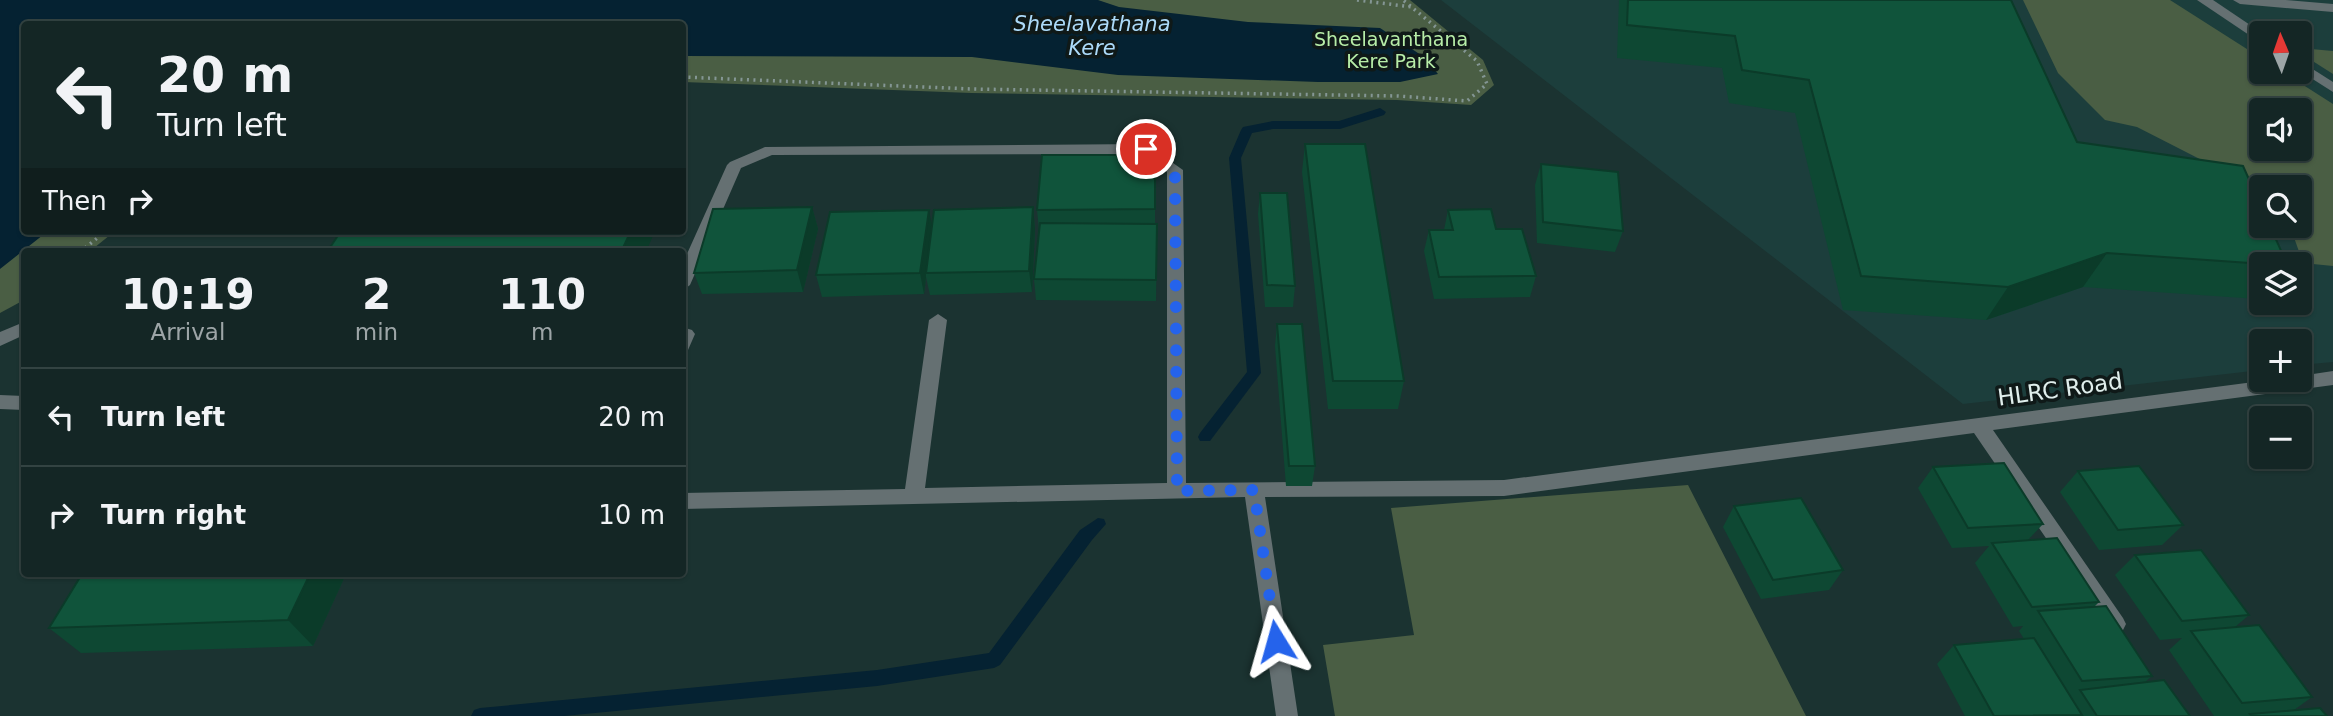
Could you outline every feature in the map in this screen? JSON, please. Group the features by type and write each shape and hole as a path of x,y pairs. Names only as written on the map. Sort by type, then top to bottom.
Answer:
{"street":[{"path":"2204,0 2249,30"},
{"path":"2239,0 2333,8"},
{"path":"2312,73 2333,88"},
{"path":"686,276 735,166 770,150 1146,149 1175,170 1177,491"},
{"path":"914,496 938,320"},
{"path":"0,340 21,330"},
{"name":"HLRC Road","path":"2126,638 1979,425 2333,378"},
{"path":"0,402 21,403"},
{"path":"686,501 1177,491 1504,488 1979,425"},
{"path":"1254,490 1287,716"}],"path":[{"path":"1357,0 1412,7"},
{"path":"686,78 972,89 1398,96 1467,101 1487,84 1477,61 1403,0"},
{"path":"85,248 101,235"}],"shaded area":[{"path":"1441,0 2333,0 2333,362 2312,364 2312,329 2249,329 2249,371 1963,404"}],"green space":[{"name":"Sheelavathana Kere","path":"0,0 1410,0 1483,60 1494,85 1471,105 1397,100 971,93 686,82 686,21 21,21 21,235 110,235 94,248 21,248 21,302 0,313"},
{"path":"2023,0 2170,0 2249,50 2249,84 2302,84 2333,104 2333,266 2312,264 2312,252 2299,252 2294,238 2312,238 2312,175 2249,175 2249,190 2233,176 2137,127 2105,120 2058,73"},
{"path":"2312,49 2333,51 2333,74 2312,61"},
{"path":"1688,485 1806,716 1335,716 1323,645 1414,635 1391,508"}],"water":[{"name":"Sheelavathana Kere","path":"0,0 1098,0 1119,7 1248,22 1380,28 1424,57 1438,74 1400,82 1318,82 1118,75 972,57 686,56 686,21 21,21 21,235 43,235 27,248 21,248 21,252 0,269"}],"building":[{"path":"1628,0 2011,0 2077,142 2243,166 2249,179 2249,238 2275,238 2282,252 2249,252 2249,263 2107,253 2008,287 1861,276 1809,80 1742,70 1735,36 1627,25"},
{"path":"1305,144 1365,144 1404,381 1333,381"},
{"path":"1042,155 1155,155 1155,209 1037,210"},
{"path":"1541,164 1618,172 1623,231 1543,222"},
{"path":"1260,193 1287,193 1295,286 1267,285"},
{"path":"812,207 797,270 694,273 713,209"},
{"path":"1033,207 1029,271 926,273 934,210"},
{"path":"1491,209 1496,229 1522,229 1536,276 1439,277 1429,230 1453,230 1448,210"},
{"path":"929,210 920,273 816,275 830,212"},
{"path":"1040,223 1157,224 1156,280 1034,279"},
{"path":"338,235 629,235 623,248 330,248"},
{"path":"1277,324 1302,324 1315,466 1289,466"},
{"path":"2004,463 2043,524 1968,528 1933,467"},
{"path":"2139,466 2183,525 2118,530 2078,471"},
{"path":"1801,498 1843,570 1773,580 1734,506"},
{"path":"2057,538 2099,602 2032,607 1992,543"},
{"path":"2201,550 2249,615 2182,621 2135,555"},
{"path":"80,577 309,577 288,620 49,628"},
{"path":"2106,606 2152,676 2082,681 2038,611"},
{"path":"2259,625 2312,697 2242,703 2191,631"},
{"path":"2034,638 2082,715 1994,716 1954,645"},
{"path":"2164,680 2190,716 2097,716 2080,690"},
{"path":"2320,708 2327,716 2250,714"}],"waterway":[{"path":"1205,437 1254,373 1235,158 1247,130 1273,125 1340,125 1380,112"},
{"path":"480,716 877,678 994,660 1086,535 1098,524"}],"route":[{"path":"1146,149 1175,170 1177,491 1254,490 1276,641"}],"park label":[{"name":"Sheelavanthana Kere Park","path":"1391,50"}]}
